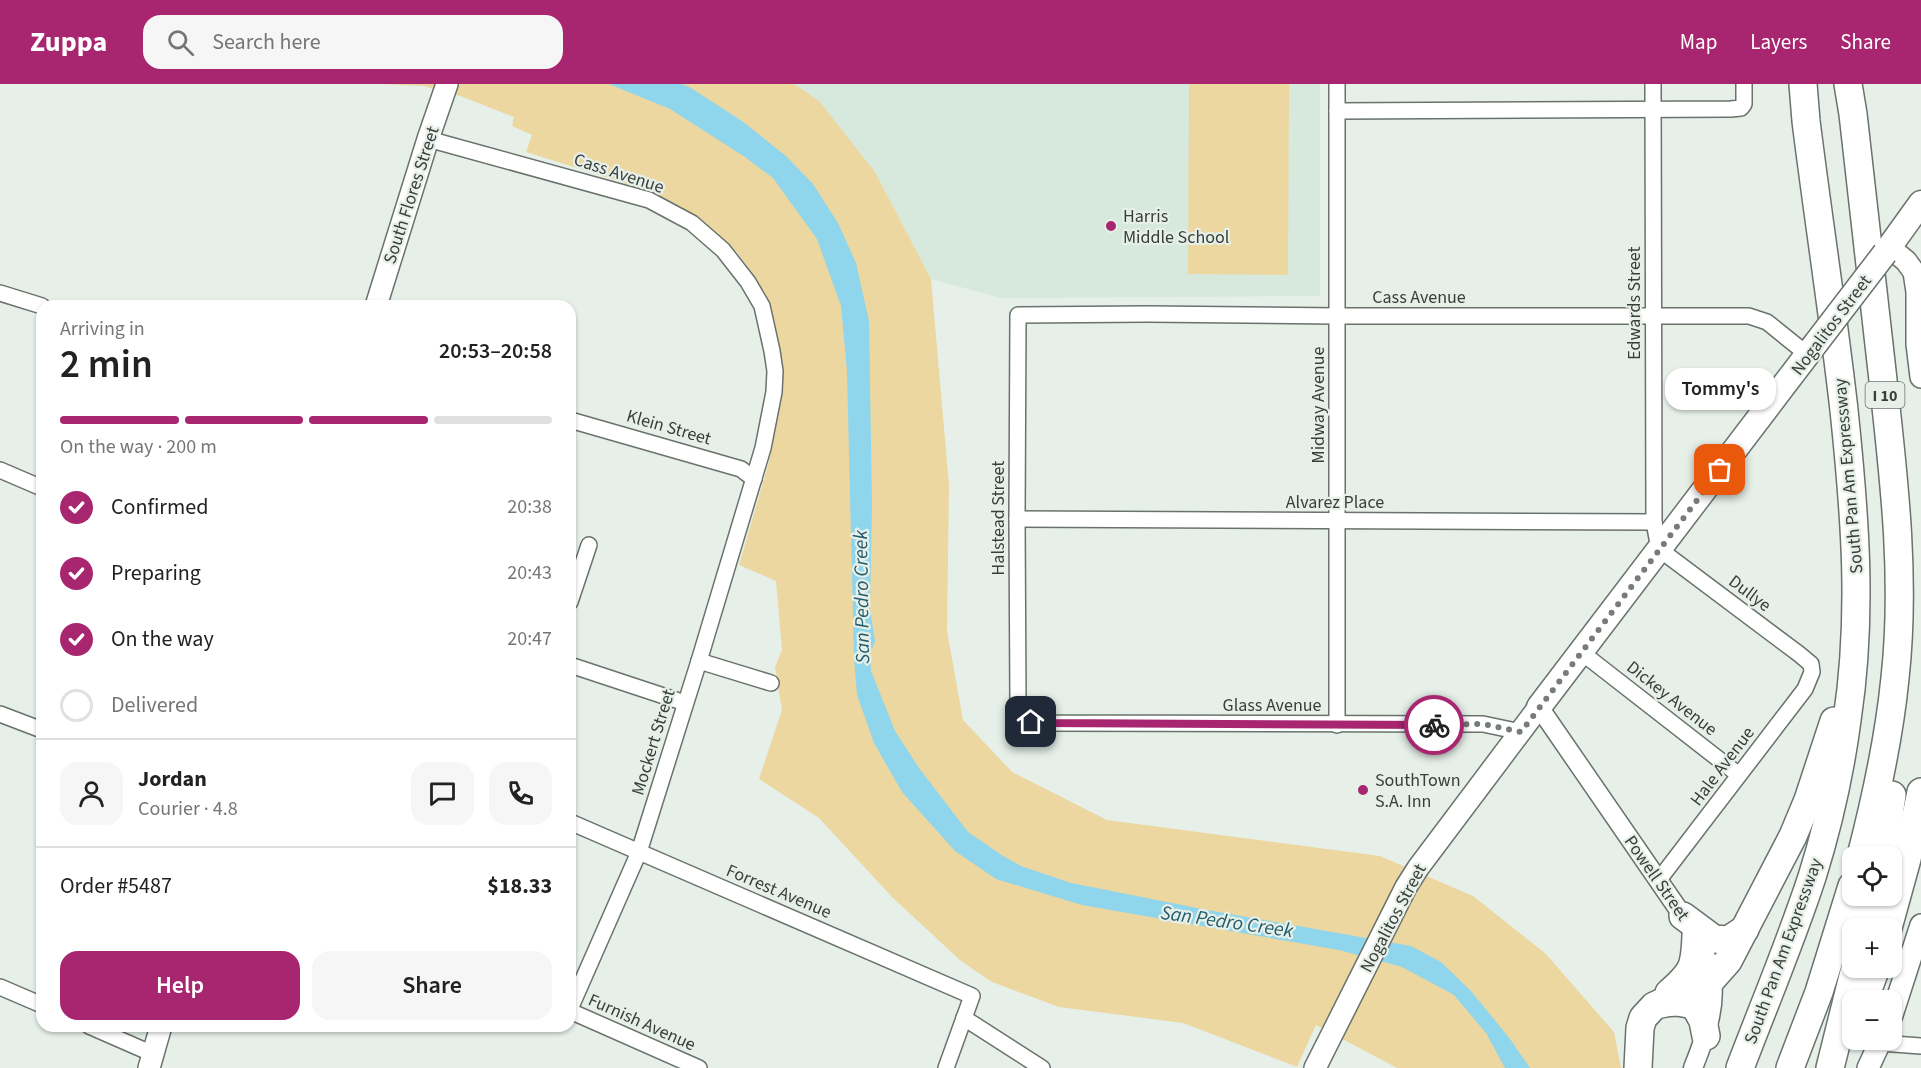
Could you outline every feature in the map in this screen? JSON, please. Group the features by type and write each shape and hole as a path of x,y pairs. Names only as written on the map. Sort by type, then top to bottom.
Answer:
{"highway":[{"name":"I 10","path":"1797,84 1806,121"},
{"name":"South Pan Am Expressway","path":"1740,1068 1812,877 1838,772 1848,720 1854,660 1856,561 1852,489 1803,84"},
{"path":"1848,84 1853,114"},
{"name":"I 10","path":"1857,84 1853,114 1896,491 1899,566 1895,677 1876,799 1864,846"},
{"path":"1654,1006 1712,979 1728,961 1793,836 1808,800 1854,660"},
{"path":"1885,846 1895,778 1895,677"},
{"path":"1891,918 1907,859 1921,792"},
{"path":"1790,1068 1819,992 1846,906"},
{"path":"1689,926 1714,939 1728,940 1745,929"},
{"path":"1638,1068 1640,1028 1643,1018 1690,972 1695,958 1689,926"},
{"path":"1830,1068 1852,978"},
{"path":"1654,1006 1671,1002 1686,1002 1695,1006 1703,1021 1706,1036"},
{"path":"1837,1068 1844,1050"}],"main road":[{"name":"South Flores Street","path":"378,300 446,89"},
{"name":"Nogalitos Street","path":"1315,1068 1406,887 1418,868 1921,203"},
{"path":"1887,250 1906,261 1919,284 1917,336 1921,376"},
{"path":"1900,990 1921,925"},
{"path":"151,1061 159,1032"},
{"path":"1868,1068 1877,1050"}],"street":[{"name":"Midway Avenue","path":"1337,84 1338,725"},
{"name":"Edwards Street","path":"1653,84 1653,522 1659,549"},
{"path":"1337,111 1741,108 1744,104 1744,84"},
{"name":"Cass Avenue","path":"428,139 649,200 692,223 723,250 748,282 762,306 775,371 774,392 763,448 753,479"},
{"path":"0,293 36,304"},
{"name":"Cass Avenue","path":"1017,315 1749,316 1767,322 1810,351"},
{"name":"Halstead Street","path":"1017,315 1018,706 1024,718"},
{"name":"Klein Street","path":"576,422 741,469 753,479"},
{"path":"0,470 36,485"},
{"name":"Mockert Street","path":"576,996 639,852 753,479"},
{"name":"Alvarez Place","path":"1017,519 1653,522"},
{"path":"576,584 589,545"},
{"name":"Dullye","path":"1659,549 1799,654 1811,664 1812,672"},
{"name":"Dickey Avenue","path":"1581,652 1739,775"},
{"path":"699,661 771,683"},
{"path":"576,667 685,704"},
{"name":"Hale Avenue","path":"1658,881 1805,690 1812,672"},
{"name":"Powell Street","path":"1539,707 1702,948 1712,979 1712,1003 1706,1036 1693,1068"},
{"path":"0,714 36,728"},
{"name":"Glass Avenue","path":"1024,718 1031,722 1043,723 1483,724 1521,732"},
{"name":"Forrest Avenue","path":"576,825 972,996 964,1018"},
{"path":"0,987 36,1002"},
{"name":"Furnish Avenue","path":"576,1013 699,1068"},
{"path":"946,1068 964,1018 1042,1068"},
{"path":"100,1032 151,1061"},
{"path":"1902,1044 1921,1046"}],"shaded area":[{"path":"383,84 794,84 819,101 875,172 931,279 949,485 947,631 963,720 1012,772 1107,820 1380,856 1473,896 1546,954 1614,1032 1621,1068 1397,1068 1316,1025 1297,1067 1183,1023 1059,1007 992,982 961,961 893,898 819,818 759,779 782,710 775,667 782,650 776,581 739,565 768,465 783,386 780,351 772,315 757,280 737,252 692,215 665,199 621,182 526,152 532,135 512,126 514,117 460,96 424,86"},
{"name":"Harris Middle School","path":"793,84 1320,84 1320,296 1001,298 931,279 875,172"},
{"path":"1189,84 1289,84 1288,275 1188,274"}],"water":[{"name":"San Pedro Creek","path":"609,84 682,84 691,88 742,121 786,156 813,184 838,223 856,263 869,321 872,505 870,609 875,641 870,654 871,671 895,731 919,768 968,832 1021,866 1071,883 1411,946 1441,962 1471,991 1530,1068 1505,1068 1486,1033 1454,995 1402,967 1339,950 1082,905 996,879 955,851 902,792 874,743 857,695 854,658 847,371 841,306 817,239 773,178 745,157 670,109"}],"way so far":[{"path":"1434,725 1483,724 1521,732 1720,470"}],"place":[{"name":"Harris Middle School","path":"1111,226"},
{"name":"Tommy's","path":"1720,470"},
{"name":"SouthTown S.A. Inn","path":"1363,790"}],"route":[{"path":"1031,722 1434,725"}]}
